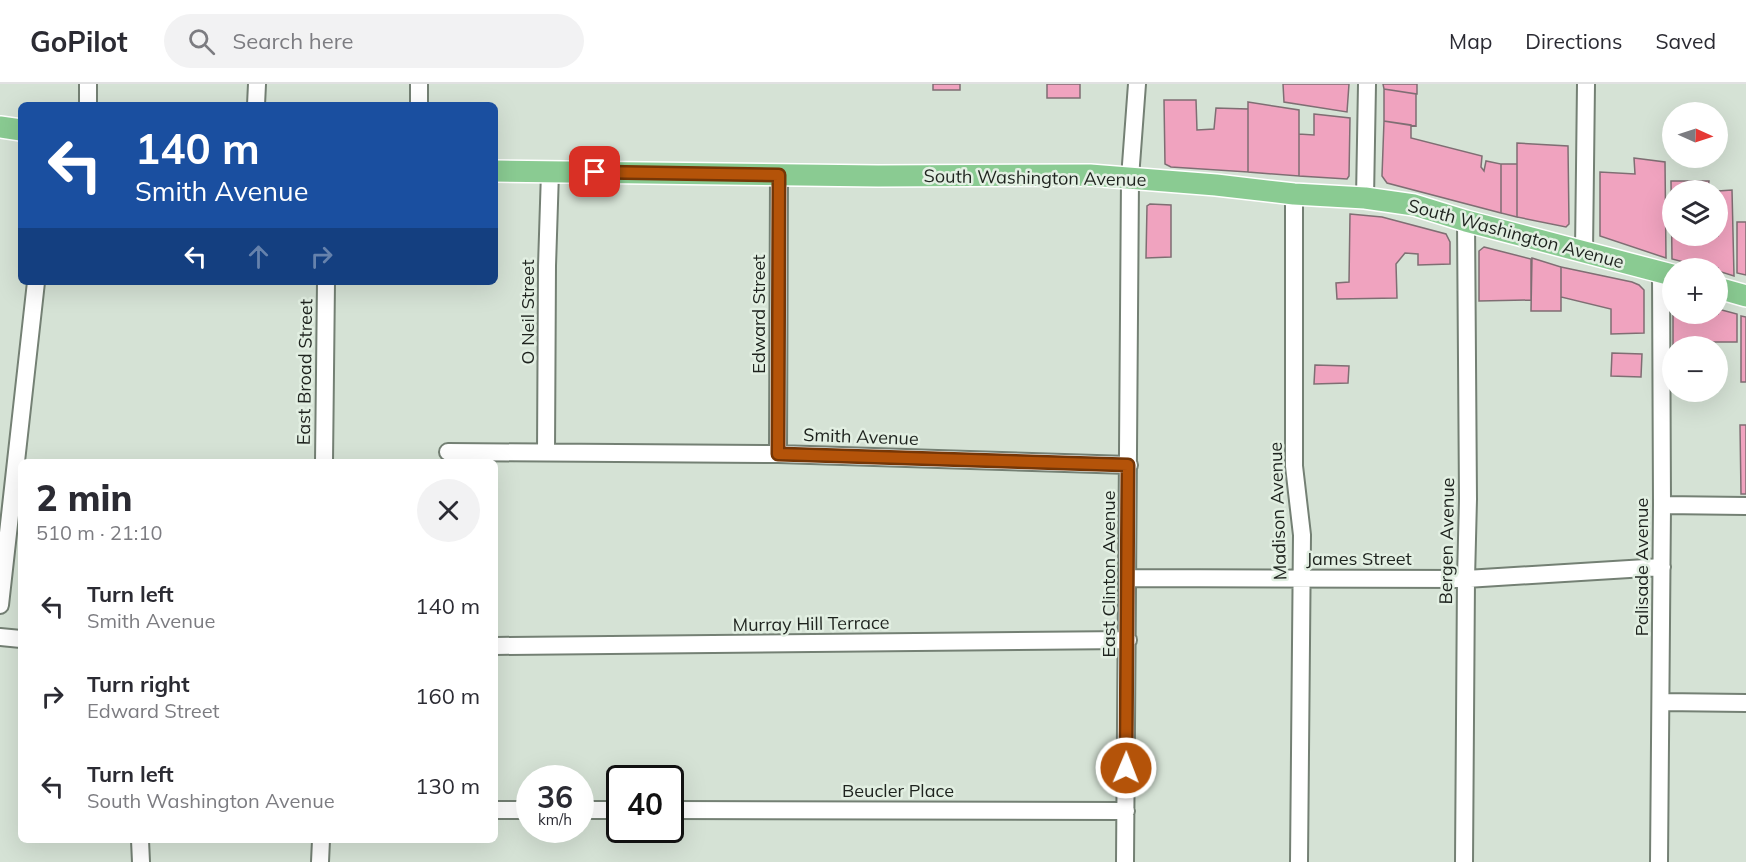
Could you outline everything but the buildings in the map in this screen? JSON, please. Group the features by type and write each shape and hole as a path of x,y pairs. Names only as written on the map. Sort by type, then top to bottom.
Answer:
{"main road":[{"path":"0,127 18,130"},
{"name":"South Washington Avenue","path":"498,171 779,175 1090,175 1294,194 1365,198 1414,206 1662,273"},
{"path":"1728,291 1746,296"}],"street":[{"path":"88,84 88,102"},
{"path":"256,102 257,84"},
{"path":"419,84 419,102"},
{"name":"East Clinton Avenue","path":"1125,862 1130,178 1137,84"},
{"path":"1365,198 1367,84"},
{"path":"1584,251 1586,84"},
{"name":"O Neil Street","path":"546,452 550,172"},
{"name":"Edward Street","path":"778,454 779,175"},
{"name":"Madison Avenue","path":"1294,194 1294,466 1302,535 1299,862"},
{"name":"Bergen Avenue","path":"1464,862 1468,500 1466,221"},
{"path":"0,605 36,285"},
{"name":"East Broad Street","path":"324,459 326,285"},
{"name":"Palisade Avenue","path":"1659,862 1665,324"},
{"name":"Smith Avenue","path":"448,452 778,454 1128,465"},
{"path":"1662,506 1746,506"},
{"name":"James Street","path":"1128,578 1466,579 1662,567"},
{"path":"0,637 18,639"},
{"name":"Murray Hill Terrace","path":"498,646 1128,640"},
{"path":"1661,702 1746,703"},
{"path":"498,810 516,810"},
{"name":"Beucler Place","path":"684,810 1126,811"},
{"path":"140,843 141,862"},
{"path":"320,862 321,843"}],"route":[{"path":"595,172 779,175 778,454 1128,465 1126,768"}]}
